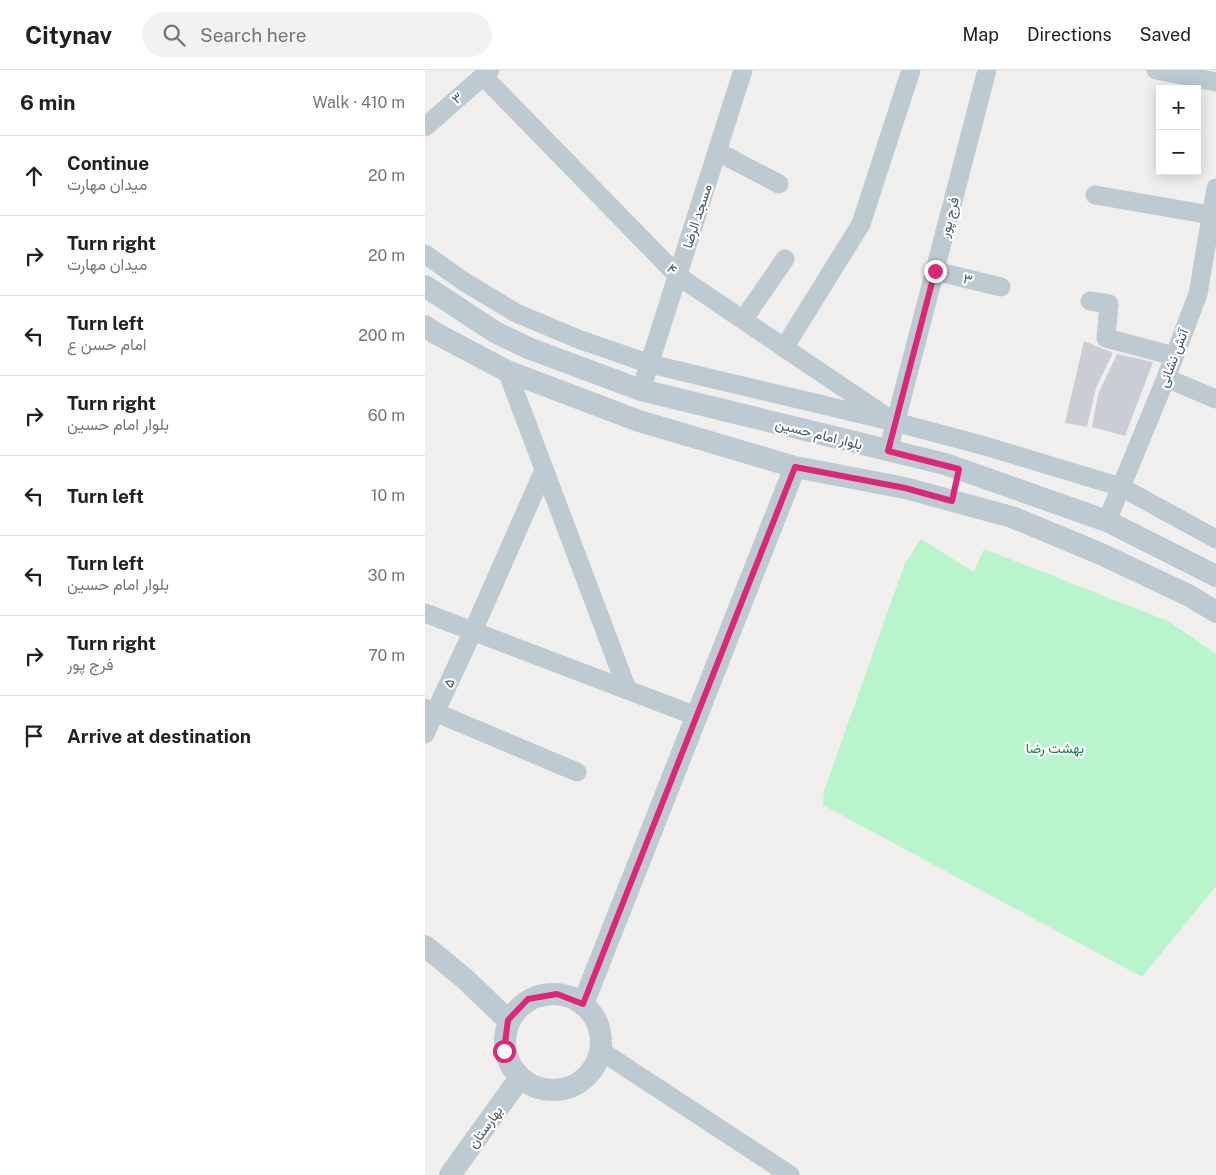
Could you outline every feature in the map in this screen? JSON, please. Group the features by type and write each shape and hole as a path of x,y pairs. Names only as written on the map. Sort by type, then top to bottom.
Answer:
{"street":[{"name":"مسجد الرضا","path":"641,390 743,70"},
{"path":"784,348 861,224 911,70"},
{"name":"فرج پور","path":"888,451 987,70"},
{"path":"1156,70 1216,82"},
{"name":"۴","path":"486,73 678,276 895,422"},
{"name":"۳","path":"425,127 486,73"},
{"path":"717,152 779,184"},
{"name":"آتش نشانی","path":"1107,521 1175,356 1198,294 1212,240 1211,215 1216,188"},
{"path":"1095,195 1211,215"},
{"path":"425,254 463,281 516,313 578,339 650,364 895,422 985,446 1121,487 1216,538"},
{"path":"743,320 785,259"},
{"name":"۳","path":"935,271 1001,287"},
{"name":"بلوار امام حسین","path":"425,286 495,332 529,348 641,390 959,469 1107,521 1216,576"},
{"path":"1090,301 1109,304 1105,338 1175,356"},
{"path":"425,326 435,334 507,371 639,421 795,467 905,488 1012,517 1190,596 1216,612"},
{"path":"507,371 627,689"},
{"path":"1166,378 1216,399"},
{"path":"583,1004 795,467"},
{"path":"952,501 959,469"},
{"name":"۵","path":"425,734 430,710 473,631 544,470"},
{"path":"425,613 696,716"},
{"path":"430,710 577,772"},
{"path":"425,946 464,978 508,1020"},
{"path":"557,994 583,1004 599,1025 601,1051 590,1074 568,1089 543,1090 519,1079 504,1051 508,1020 528,999 557,994"},
{"path":"601,1051 790,1175"},
{"name":"بهارستان","path":"450,1175 519,1079"}],"green space":[{"name":"بهشت رضا","path":"921,539 974,572 984,549 1168,621 1216,654 1216,886 1142,977 823,805 824,791 905,563"}],"building":[{"path":"1084,341 1113,353 1096,388 1087,427 1065,423"},
{"path":"1117,354 1153,362 1125,436 1092,427 1098,394"}],"route":[{"path":"504,1051 508,1020 528,999 557,994 583,1004 795,467 905,488 952,501 959,469 888,451 935,271"}]}
